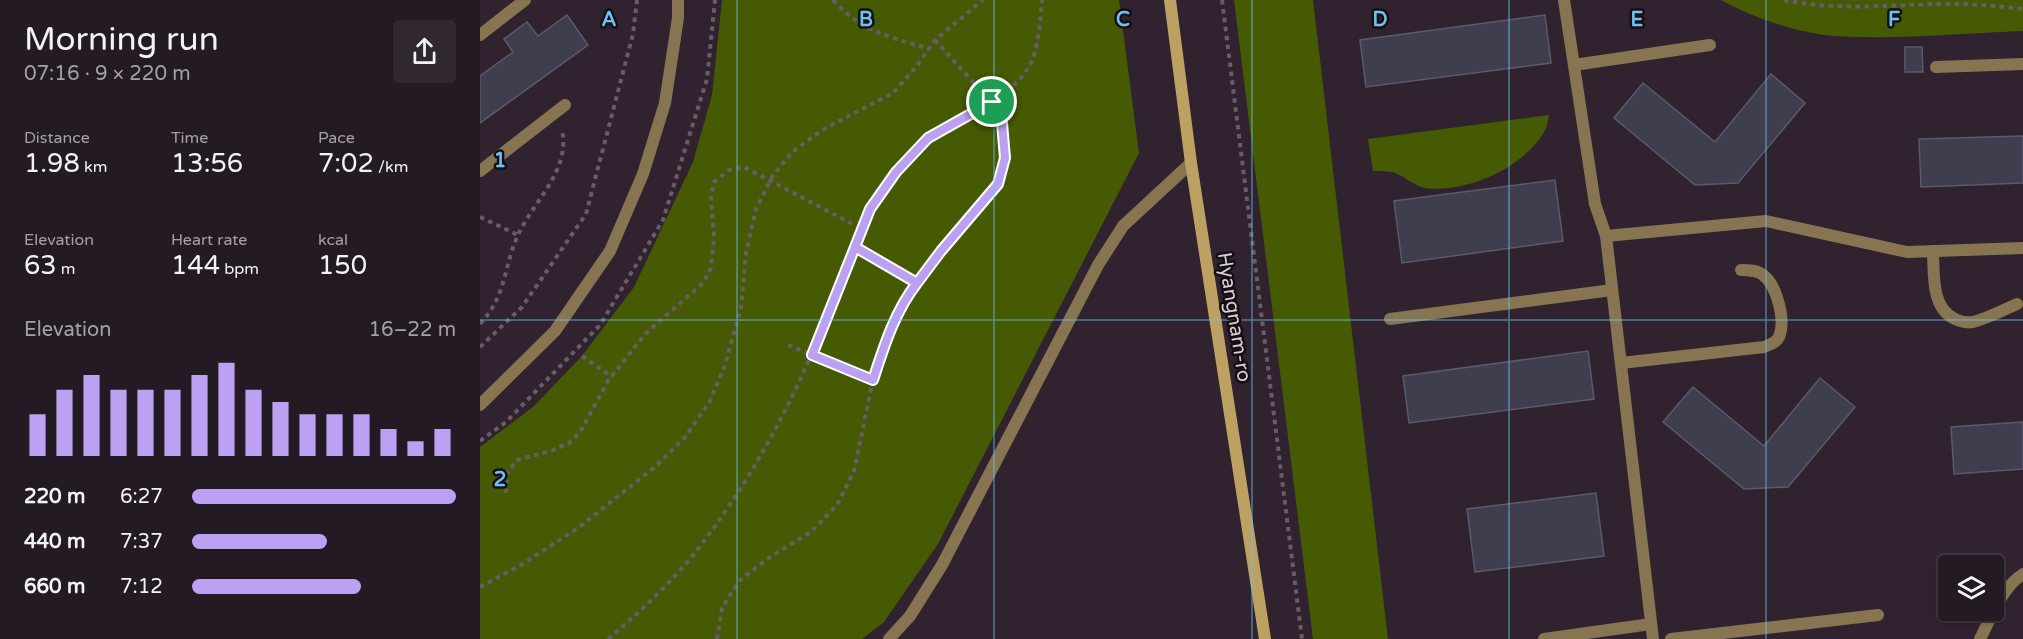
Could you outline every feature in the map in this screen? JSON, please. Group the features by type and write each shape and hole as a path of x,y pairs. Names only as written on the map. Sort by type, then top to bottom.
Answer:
{"street":[{"path":"480,35 525,0"},
{"path":"480,405 555,332 610,251 643,174 665,103 678,18 678,0"},
{"name":"Hyangnam-ro","path":"1170,0 1191,163 1265,639"},
{"path":"1564,0 1595,204 1606,236 1653,639"},
{"path":"1574,65 1710,45"},
{"path":"1936,67 2023,64"},
{"path":"480,171 561,108"},
{"path":"890,639 910,616 942,565 1098,264 1123,226 1191,163"},
{"path":"1606,236 1767,221 1907,252 2023,248"},
{"path":"1933,251 1936,291 1939,302 1951,317 1966,323 1974,322 2017,304"},
{"path":"1621,363 1764,347 1772,344 1779,333 1779,304 1776,292 1762,274 1741,270"},
{"path":"1390,319 1612,290"},
{"path":"1980,639 2004,595 2015,579 2023,574"},
{"path":"1671,639 1878,615"},
{"path":"1544,639 1651,624"}],"path":[{"path":"480,347 522,307 586,214 633,34 637,0"},
{"path":"833,0 848,16 863,27 929,49"},
{"path":"480,587 521,566 578,528 655,466 686,436 710,401 725,365 741,308 746,252 756,209 771,180 792,152 822,130 892,93 916,67 935,40 983,0"},
{"path":"608,639 643,609 697,551 747,481 812,355 870,209 896,172 928,138 1000,97 1028,70 1039,37 1042,0"},
{"path":"1222,0 1302,639"},
{"path":"1784,0 1830,7 1884,7 1941,3 2023,9"},
{"path":"717,639 722,608 739,581 770,556 811,532 837,506 854,471 873,380 888,335 908,294 998,184 1005,158 1002,123 992,102 935,40"},
{"path":"480,324 500,296 518,235 541,201 559,166 564,141 561,108"},
{"path":"506,493 507,473 517,460 551,451 568,443 580,432 612,377 645,334 703,283 711,268 714,237 711,198 714,182 729,170 744,167 862,229"},
{"path":"480,217 518,235"},
{"path":"855,247 917,283"},
{"path":"788,345 873,380"},
{"path":"582,356 612,377"}],"green space":[{"path":"722,0 1119,0 1139,153 938,544 884,622 862,639 480,639 480,447 533,407 582,356 634,287 693,162 712,95"},
{"path":"1234,0 1313,0 1388,639 1313,639"},
{"path":"1721,0 2023,0 2023,31 1905,37 1834,36 1776,24"},
{"path":"1549,115 1544,132 1523,157 1492,176 1475,182 1458,187 1425,188 1392,172 1373,171 1368,139"}],"building":[{"path":"567,15 588,45 480,123 480,76 513,52 504,39 527,22 538,36"},
{"path":"1545,15 1551,63 1366,87 1360,40"},
{"path":"1905,47 1922,47 1923,72 1905,72"},
{"path":"1771,74 1805,103 1738,183 1695,185 1614,118 1643,83 1715,142"},
{"path":"2023,136 2023,183 1921,187 1919,139"},
{"path":"1555,180 1563,241 1402,263 1394,201"},
{"path":"1588,351 1594,399 1409,423 1403,376"},
{"path":"1820,378 1855,407 1788,487 1744,489 1663,422 1693,387 1764,446"},
{"path":"2023,422 2023,469 1954,474 1951,427"},
{"path":"1596,493 1604,556 1475,572 1467,509"}],"route":[{"path":"992,102 928,138 896,172 870,209 855,247 917,283 908,294 888,335 873,380 812,355 855,247 917,283 998,184 1005,158 1002,123 992,102"}]}
